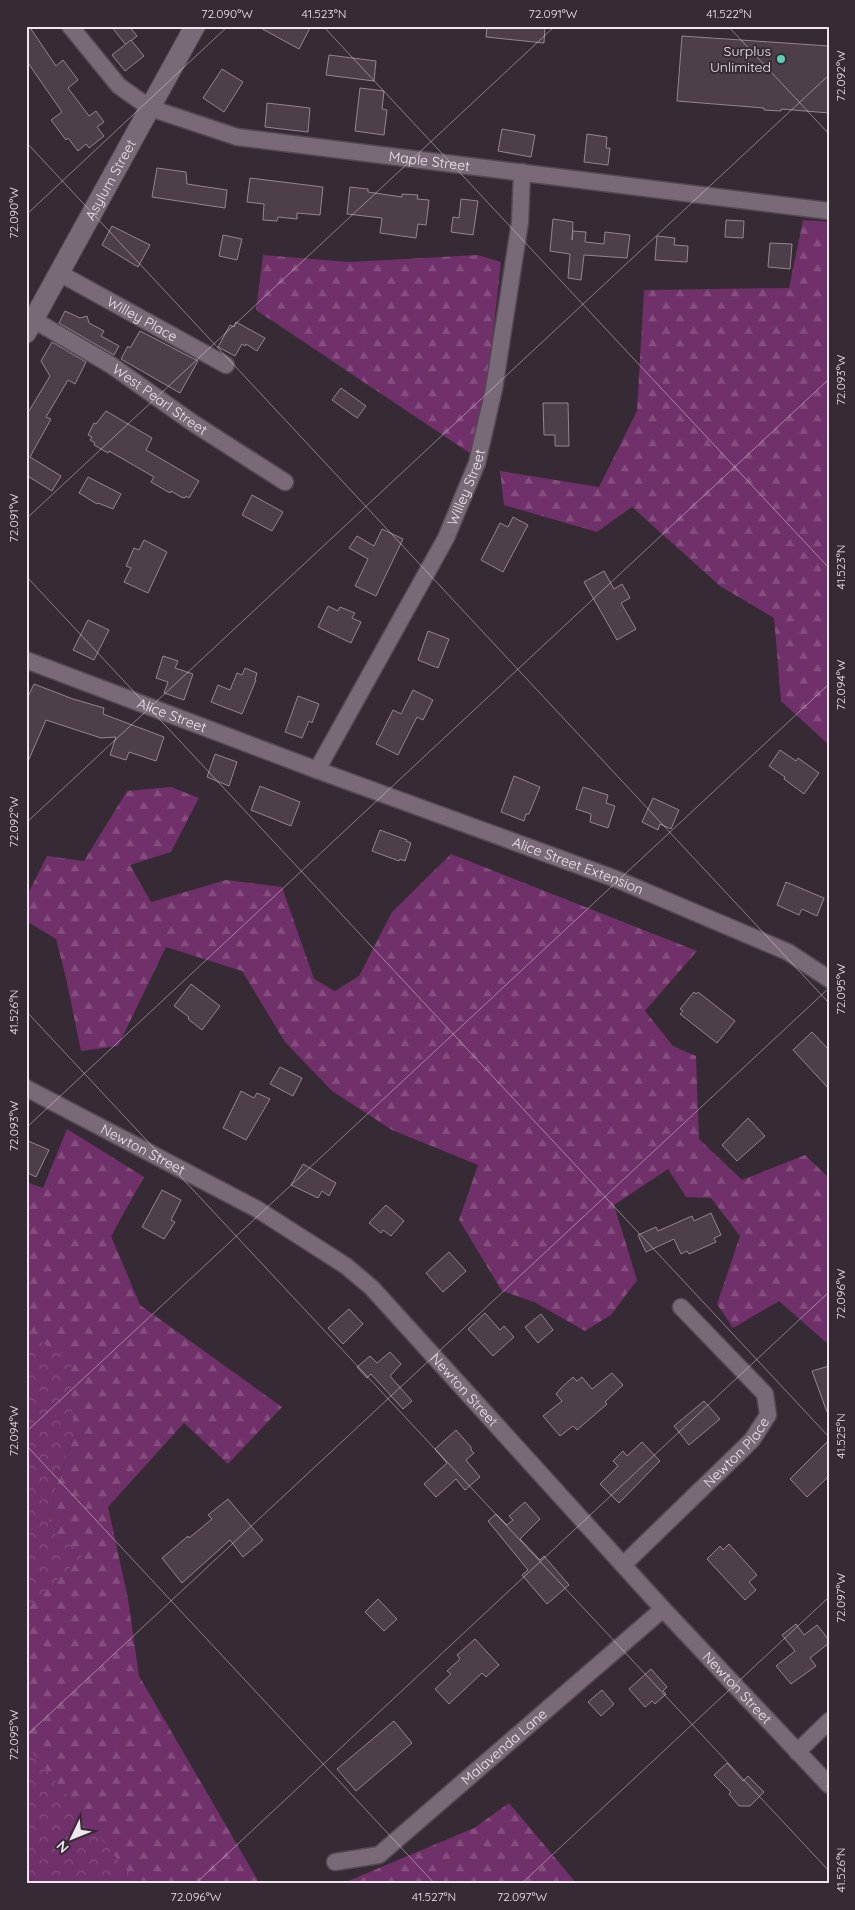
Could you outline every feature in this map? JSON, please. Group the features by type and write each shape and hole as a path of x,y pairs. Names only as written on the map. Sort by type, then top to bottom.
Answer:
{"street":[{"name":"Maple Street","path":"70,26 119,86 150,108 237,137 829,211"},
{"name":"Asylum Street","path":"30,326 195,26"},
{"name":"Willey Street","path":"317,770 446,538 476,463 494,389 520,222 522,172"},
{"name":"Willey Place","path":"59,273 226,365"},
{"name":"West Pearl Street","path":"30,326 111,365 193,422 285,482"},
{"name":"Alice Street","path":"26,660 317,770"},
{"name":"Alice Street Extension","path":"317,770 616,878 788,952 829,979"},
{"name":"Newton Street","path":"26,1088 257,1209 346,1266 372,1288 663,1609 829,1785"},
{"name":"Newton Place","path":"623,1565 752,1440 768,1415 765,1394 681,1307"},
{"name":"Malavenda Lane","path":"335,1862 379,1855 663,1609"},
{"path":"797,1752 829,1722"}],"green space":[{"path":"803,220 829,222 829,745 781,701 774,618 720,586 632,507 597,532 504,505 500,471 599,487 637,411 644,290 789,288"},
{"path":"263,255 349,262 478,255 501,262 489,370 474,456 256,310"},
{"path":"171,787 199,798 171,852 130,865 151,902 226,880 282,887 314,979 335,991 359,976 392,912 451,854 697,951 645,1011 673,1046 696,1056 699,1139 742,1180 805,1155 829,1178 829,1345 779,1301 733,1328 717,1304 740,1236 711,1198 686,1197 668,1169 614,1205 637,1280 611,1315 585,1331 534,1302 502,1291 459,1220 478,1165 392,1130 332,1091 285,1042 242,971 166,947 118,1046 81,1051 56,939 26,921 26,898 47,856 84,861 127,791"},
{"path":"67,1129 144,1177 111,1236 140,1305 282,1407 228,1464 184,1423 108,1507 128,1599 139,1676 260,1884 26,1884 26,1182 43,1188","holes":["72,1441 58,1479 50,1518 52,1478"]},
{"path":"26,1334 74,1360 70,1372 74,1435 58,1479 49,1523 52,1531 83,1555 26,1610"},
{"path":"26,1744 137,1884 26,1884"},
{"path":"509,1803 577,1884 341,1884 474,1828"}],"building":[{"path":"26,26 29,26 56,66 63,60 78,80 68,88 89,116 96,111 104,122 97,127 104,136 89,148 86,144 78,151 68,138 66,140 51,120 62,112 26,60"},
{"path":"111,26 129,26 137,36 126,45"},
{"path":"257,26 311,26 299,49"},
{"path":"487,26 545,26 544,43 486,37"},
{"path":"682,36 829,46 829,113 781,109 781,111 764,110 764,108 677,101"},
{"path":"131,40 144,56 125,71 112,55"},
{"path":"329,55 376,61 374,81 326,75"},
{"path":"222,69 243,82 224,112 203,98"},
{"path":"360,88 384,91 382,109 387,110 384,135 355,131"},
{"path":"267,103 310,108 308,132 265,127"},
{"path":"502,129 535,135 531,157 498,151"},
{"path":"587,134 607,137 606,148 610,148 608,165 584,162"},
{"path":"157,168 186,172 187,184 227,190 225,208 152,197"},
{"path":"250,178 323,187 320,215 297,213 297,219 278,217 277,221 263,220 264,204 247,202"},
{"path":"350,187 368,189 368,192 402,197 402,194 418,195 417,199 429,200 426,225 418,224 416,238 380,233 382,218 347,214"},
{"path":"461,199 478,201 473,235 451,232 453,217 459,218"},
{"path":"553,219 573,222 572,240 573,231 586,232 585,242 604,244 605,232 630,235 627,258 584,255 581,280 568,278 570,254 550,251"},
{"path":"726,220 744,221 743,238 725,237"},
{"path":"112,226 150,245 138,267 102,245"},
{"path":"223,235 242,239 237,260 219,256"},
{"path":"657,236 675,238 674,245 688,246 687,262 655,260"},
{"path":"770,243 792,244 790,269 768,267"},
{"path":"65,311 80,318 87,316 89,323 104,331 101,336 119,346 114,355 59,323"},
{"path":"236,322 265,338 257,351 246,344 245,346 242,344 235,356 218,347 230,325 234,327"},
{"path":"140,331 198,361 180,393 121,359 128,346 130,348"},
{"path":"52,342 86,362 75,384 68,380 46,417 51,419 30,457 61,476 52,491 26,475 26,416 50,376 41,361"},
{"path":"341,388 366,406 357,418 332,400"},
{"path":"543,403 568,403 569,446 555,446 555,435 544,435"},
{"path":"106,411 152,438 146,450 199,481 189,498 186,496 185,498 181,497 171,491 170,493 151,482 154,477 109,451 108,453 94,445 95,443 90,440 92,437 88,435 94,423 96,424"},
{"path":"88,477 121,494 113,509 97,504 79,493"},
{"path":"252,495 283,512 272,531 242,515"},
{"path":"513,517 528,525 503,572 481,560 500,523 508,527"},
{"path":"382,529 403,539 376,596 355,586 368,559 349,548 357,536 374,546"},
{"path":"144,540 167,552 148,593 124,582 131,568 126,566 134,548 139,550"},
{"path":"604,571 614,589 622,584 630,598 621,603 636,629 617,640 584,582"},
{"path":"328,606 338,611 340,607 355,613 352,618 361,622 351,643 318,627"},
{"path":"88,620 109,630 94,660 73,650"},
{"path":"428,631 449,639 438,668 418,660"},
{"path":"163,656 178,661 175,668 193,674 184,700 164,693 168,682 156,678"},
{"path":"245,668 257,673 242,714 211,702 218,685 230,690 237,673 242,675"},
{"path":"34,684 73,699 104,708 103,714 164,737 156,761 129,752 126,760 110,755 116,737 101,738 46,720 26,766 26,701"},
{"path":"413,690 433,700 423,720 417,717 398,755 376,744 393,710 401,714"},
{"path":"298,696 319,704 312,723 309,721 302,738 285,732"},
{"path":"780,750 796,761 798,758 819,773 804,794 769,766"},
{"path":"215,754 237,762 229,786 207,777"},
{"path":"514,776 540,787 529,814 526,814 524,821 501,812"},
{"path":"260,786 300,802 291,826 251,810"},
{"path":"583,787 608,795 606,803 615,806 608,828 590,822 591,814 576,809"},
{"path":"653,798 679,810 671,829 660,824 658,830 642,822"},
{"path":"380,830 411,843 405,861 400,859 399,861 372,851"},
{"path":"786,882 824,898 817,916 802,909 799,915 777,905"},
{"path":"191,984 220,1006 202,1030 174,1006"},
{"path":"694,992 696,994 698,992 735,1021 717,1043 680,1014 683,1011 680,1009"},
{"path":"812,1032 829,1050 829,1089 793,1050"},
{"path":"280,1067 302,1078 293,1096 270,1084"},
{"path":"241,1091 254,1098 257,1093 270,1099 246,1140 223,1128"},
{"path":"748,1118 765,1136 737,1161 722,1145"},
{"path":"26,1140 49,1150 36,1177 26,1172"},
{"path":"303,1164 336,1183 329,1196 322,1191 318,1198 291,1185"},
{"path":"162,1190 181,1200 171,1220 175,1222 164,1239 142,1227"},
{"path":"386,1205 404,1221 391,1236 383,1230 381,1233 369,1223"},
{"path":"711,1213 721,1235 714,1238 716,1242 689,1254 687,1251 681,1254 674,1239 646,1252 638,1235 656,1227 658,1231 692,1216 694,1221"},
{"path":"449,1252 466,1271 443,1292 426,1273"},
{"path":"349,1309 363,1324 343,1344 328,1328"},
{"path":"485,1313 500,1330 504,1326 514,1337 493,1356 468,1329"},
{"path":"541,1314 553,1330 538,1343 525,1327"},
{"path":"390,1352 401,1364 390,1376 412,1401 403,1409 371,1374 367,1378 357,1367 370,1356 377,1363"},
{"path":"829,1366 829,1412 827,1412 812,1371"},
{"path":"612,1373 623,1385 605,1402 607,1404 577,1430 573,1426 560,1436 543,1416 562,1401 556,1394 573,1377 577,1381 582,1377 592,1389"},
{"path":"704,1401 720,1419 689,1445 674,1426"},
{"path":"456,1430 471,1447 474,1453 466,1460 480,1477 465,1490 456,1479 436,1497 424,1484 447,1463 435,1449"},
{"path":"829,1440 829,1476 807,1497 790,1479"},
{"path":"642,1442 660,1461 619,1503 600,1484 618,1466 613,1461 623,1451 627,1456"},
{"path":"228,1499 263,1540 243,1557 230,1540 182,1583 162,1558 212,1519 208,1515"},
{"path":"525,1502 540,1519 520,1539 540,1560 544,1556 569,1585 547,1604 522,1575 528,1570 488,1521 496,1514 507,1525 513,1520 509,1516"},
{"path":"729,1544 757,1575 749,1582 756,1590 745,1600 707,1559 720,1546 723,1550"},
{"path":"378,1599 397,1619 384,1631 365,1612"},
{"path":"796,1624 804,1635 817,1625 829,1640 829,1643 810,1658 816,1666 791,1684 776,1666 795,1651 782,1635"},
{"path":"475,1639 499,1665 486,1677 482,1673 449,1704 435,1689 451,1674 447,1671 460,1659 457,1655"},
{"path":"651,1669 667,1687 663,1691 666,1694 655,1704 652,1701 645,1707 629,1689"},
{"path":"602,1690 614,1704 601,1716 588,1702"},
{"path":"394,1721 412,1743 356,1791 337,1769"},
{"path":"727,1763 743,1781 748,1776 764,1792 750,1806 739,1806 729,1794 731,1792 714,1775"}],"place":[{"name":"Surplus Unlimited","path":"781,59"}]}
